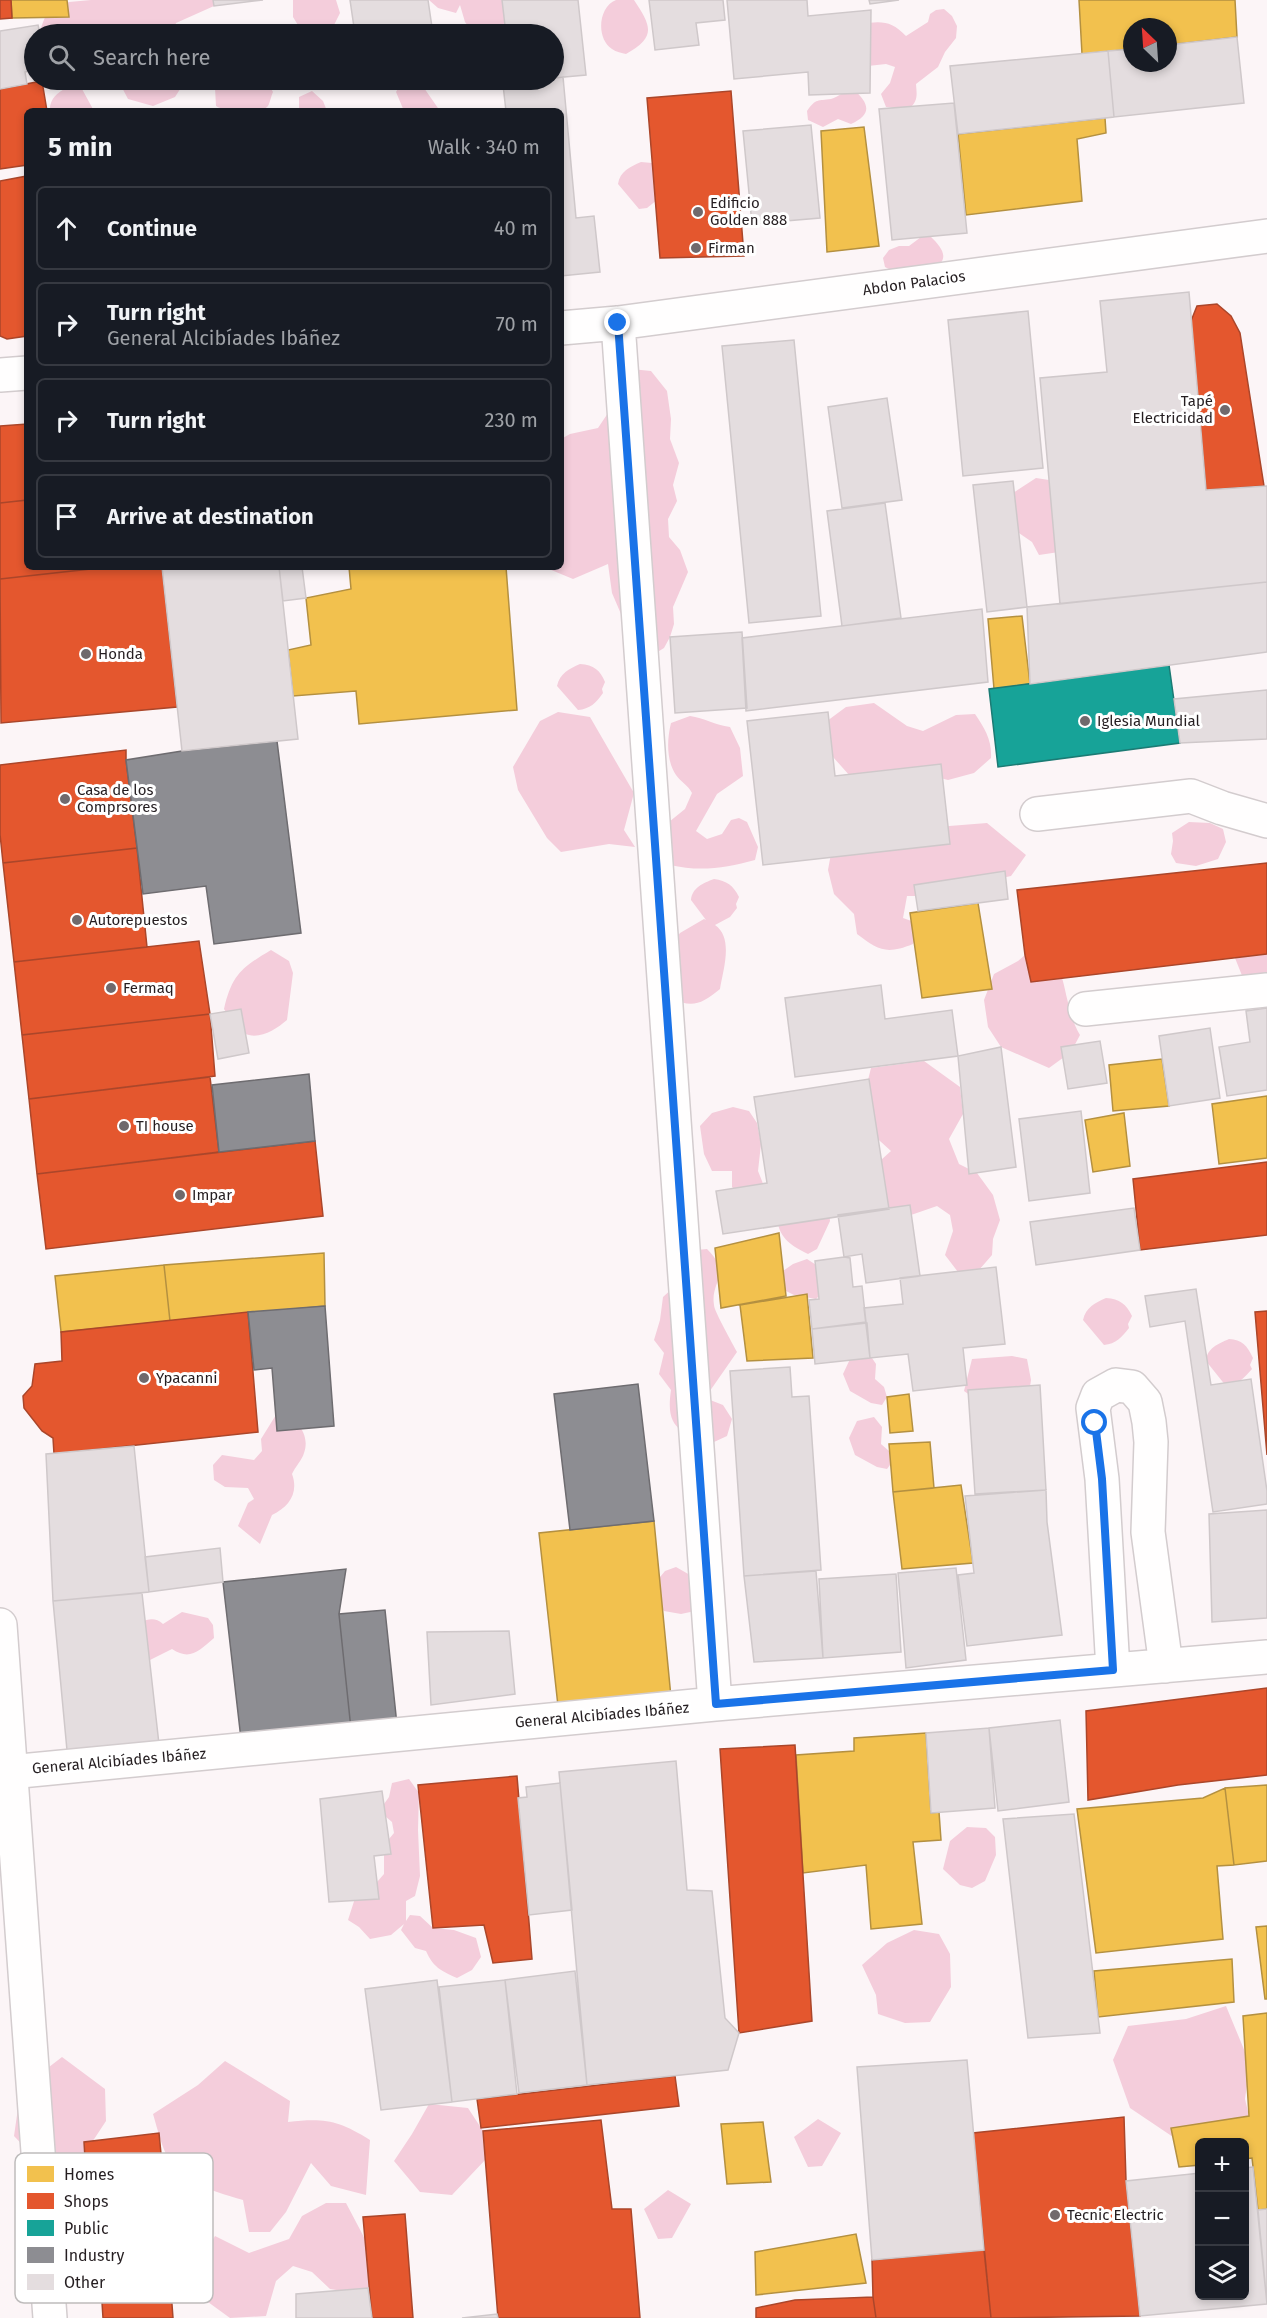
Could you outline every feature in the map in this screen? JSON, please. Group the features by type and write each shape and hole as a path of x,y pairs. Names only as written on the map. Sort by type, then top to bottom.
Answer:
{"main road":[{"name":"Abdon Palacios","path":"564,328 618,323 1267,236"},
{"path":"618,323 716,1704"},
{"path":"0,375 24,373"},
{"path":"1037,814 1191,796 1267,821"},
{"path":"1085,1009 1267,990"},
{"path":"1113,1670 1102,1479 1093,1408 1098,1395 1116,1385 1132,1387 1145,1402 1149,1422 1151,1442 1148,1532 1166,1666"},
{"path":"0,1625 38,2153"},
{"name":"General Alcibíades Ibáñez","path":"10,1772 716,1704 1267,1657"},
{"path":"49,2303 50,2318"}],"shaded area":[{"path":"216,0 214,6 176,24 42,24 48,9 69,2"},
{"path":"293,0 336,0 340,13 334,24 297,24 293,17"},
{"path":"429,0 505,0 505,23 467,24 460,5 456,13 438,8"},
{"path":"616,0 634,0 647,24 646,37 636,48 626,54 614,50 607,44 601,31 606,9"},
{"path":"944,9 952,16 957,26 956,38 945,52 938,67 916,84 916,98 909,109 886,107 881,94 890,83 895,67 886,64 868,66 860,24 874,22 890,24 906,36 928,22 930,14"},
{"path":"853,89 863,99 866,108 866,112 858,120 851,124 838,119 823,127 808,120 807,111 815,102 834,98"},
{"path":"83,90 92,108 50,108 54,97 60,92"},
{"path":"123,90 180,90 175,97 153,106 128,99"},
{"path":"215,90 272,90 273,92 269,105 265,108 216,106"},
{"path":"397,90 425,90 438,108 403,108"},
{"path":"312,91 323,101 326,108 299,108 299,97"},
{"path":"641,162 652,163 661,171 657,200 647,208 639,209 618,184 623,173"},
{"path":"930,236 942,251 943,260 940,264 928,271 914,266 899,274 885,267 883,258 889,250 899,246 909,246 921,237"},
{"path":"631,369 651,371 667,391 671,419 670,439 679,463 673,485 677,501 668,519 669,537 680,550 688,572 673,607 674,624 670,637 664,648 651,656 624,621 612,593 608,564 573,579 551,570 564,570 564,437 598,428 612,407 606,384"},
{"path":"1036,478 1049,480 1059,552 1039,555 1032,542 1007,525 1010,495"},
{"path":"580,664 596,669 605,682 603,693 595,703 578,710 557,686 563,675"},
{"path":"874,703 907,726 923,731 956,715 975,714 987,735 991,758 974,773 948,780 921,773 859,786 833,757 825,743 823,724 846,707"},
{"path":"558,712 590,717 634,793 624,830 635,847 609,844 561,852 547,838 518,790 513,767 540,721"},
{"path":"690,716 730,727 740,748 743,776 717,794 696,831 707,839 722,834 731,820 739,818 747,822 758,847 755,860 713,868 670,865 664,826 685,809 692,793 673,769 668,749 669,736 671,723"},
{"path":"1189,822 1210,823 1223,829 1226,842 1218,859 1196,866 1176,863 1171,854 1172,833"},
{"path":"987,823 1026,855 1011,876 920,896 907,896 903,918 917,923 919,931 913,944 896,949 883,949 857,934 854,914 834,894 828,870 832,848 924,828"},
{"path":"714,879 729,884 739,897 737,908 730,917 715,925 721,931 726,946 720,989 697,1003 679,1002 671,999 663,955 680,933 706,920 691,900 696,889"},
{"path":"1267,944 1267,1000 1243,978 1235,958 1243,945"},
{"path":"271,950 289,961 293,973 287,1020 264,1034 244,1034 232,1023 224,1009 227,997 239,973"},
{"path":"1025,955 1061,974 1071,1013 1080,1035 1071,1052 1049,1068 1001,1047 988,1027 984,1000 994,974"},
{"path":"924,1061 960,1087 963,1114 949,1139 959,1164 977,1173 993,1195 1000,1220 993,1239 992,1255 979,1270 958,1272 945,1255 953,1231 950,1215 937,1206 911,1215 885,1209 881,1160 891,1151 870,1132 861,1108 871,1068"},
{"path":"733,1107 749,1111 757,1123 761,1144 758,1171 764,1186 744,1200 732,1187 732,1171 712,1171 704,1154 700,1126 712,1113"},
{"path":"829,1213 830,1221 817,1249 808,1254 784,1237 777,1220"},
{"path":"707,1249 715,1258 720,1272 714,1305 737,1352 705,1398 723,1405 732,1419 727,1436 714,1442 684,1432 673,1422 670,1403 671,1390 659,1374 664,1353 654,1340 663,1297 676,1285 697,1250"},
{"path":"807,1259 827,1272 824,1291 816,1299 794,1295 784,1290 783,1271"},
{"path":"1106,1298 1122,1303 1132,1316 1128,1324 1129,1328 1121,1337 1115,1342 1104,1345 1083,1320 1089,1309"},
{"path":"1229,1339 1244,1344 1253,1358 1250,1365 1252,1369 1237,1383 1226,1386 1206,1361 1211,1350"},
{"path":"868,1352 876,1364 875,1379 884,1387 887,1397 882,1405 871,1403 850,1391 843,1374 851,1357"},
{"path":"1012,1356 1027,1359 1031,1380 1026,1415 1007,1421 964,1391 972,1359"},
{"path":"279,1410 291,1417 300,1427 306,1446 292,1474 294,1487 291,1499 288,1504 272,1515 260,1544 238,1526 248,1503 254,1499 248,1488 225,1487 214,1480 213,1465 222,1455 254,1460 262,1451 261,1439"},
{"path":"874,1417 882,1427 881,1444 889,1451 893,1461 887,1469 877,1467 855,1455 849,1438 857,1421"},
{"path":"676,1567 690,1575 695,1611 681,1614 664,1611 655,1599 651,1588 665,1571"},
{"path":"182,1612 208,1618 213,1625 214,1638 194,1653 178,1653 172,1649 150,1660 132,1644 131,1629 151,1619 163,1624"},
{"path":"409,1779 419,1793 420,1876 415,1896 406,1901 406,1921 410,1915 420,1916 433,1928 454,1930 476,1938 481,1957 472,1970 457,1978 438,1968 426,1951 415,1948 401,1930 404,1924 391,1935 370,1939 359,1927 348,1920 357,1892 370,1890 384,1874 384,1845 394,1833 392,1822 379,1811 389,1797 392,1783"},
{"path":"967,1827 986,1828 995,1837 996,1855 985,1881 972,1888 960,1885 943,1869 950,1841"},
{"path":"914,1930 939,1934 950,1954 951,1987 930,2022 905,2023 878,2014 876,1995 862,1965 887,1943"},
{"path":"1226,2006 1250,2064 1245,2099 1249,2116 1182,2143 1130,2108 1113,2060 1128,2026 1186,2019"},
{"path":"62,2057 105,2089 106,2121 85,2153 30,2153 14,2136 19,2101 40,2074"},
{"path":"225,2061 290,2101 288,2122 312,2120 330,2122 349,2128 370,2140 366,2195 331,2186 311,2163 286,2212 270,2232 249,2232 243,2200 213,2191 213,2153 166,2153 160,2138 153,2114 198,2085"},
{"path":"429,2104 468,2108 483,2131 486,2159 452,2195 420,2192 394,2161"},
{"path":"818,2119 841,2133 822,2166 808,2167 794,2137"},
{"path":"668,2190 691,2204 672,2238 658,2239 644,2209"},
{"path":"326,2203 346,2203 376,2260 383,2289 355,2293 330,2289 312,2272 293,2266 276,2281 266,2316 230,2318 209,2303 213,2303 213,2239 215,2236 249,2253 289,2239 302,2216"}],"building: Homes":[{"path":"11,0 67,0 69,17 12,18"},
{"path":"1079,0 1235,0 1237,37 1177,44 1177,18 1123,18 1123,50 1082,54"},
{"path":"1105,118 1106,133 1077,139 1082,201 966,215 958,134"},
{"path":"864,127 879,246 827,252 821,131"},
{"path":"349,570 506,570 517,710 359,724 356,691 293,696 288,650 311,645 306,598 351,589"},
{"path":"1022,616 1030,684 994,689 988,619"},
{"path":"978,903 992,989 922,998 910,913"},
{"path":"1162,1059 1169,1106 1113,1111 1109,1065"},
{"path":"1267,1096 1267,1158 1219,1164 1212,1104"},
{"path":"1124,1113 1130,1166 1093,1172 1085,1120"},
{"path":"779,1233 786,1296 721,1308 715,1248"},
{"path":"324,1253 325,1306 170,1321 164,1265"},
{"path":"164,1265 170,1321 61,1332 55,1276"},
{"path":"807,1294 813,1358 747,1361 740,1305"},
{"path":"909,1394 913,1431 890,1433 887,1397"},
{"path":"930,1442 934,1488 893,1492 889,1444"},
{"path":"961,1485 973,1563 902,1569 893,1492"},
{"path":"654,1521 671,1697 558,1706 539,1533"},
{"path":"926,1733 931,1813 939,1812 941,1840 913,1842 922,1924 871,1929 866,1865 803,1873 796,1755 854,1751 854,1738"},
{"path":"1267,1785 1267,1861 1234,1865 1225,1788"},
{"path":"1225,1788 1234,1865 1217,1866 1223,1939 1096,1953 1077,1809 1203,1798"},
{"path":"1267,1926 1267,1999 1265,1999 1256,1927"},
{"path":"1232,1959 1234,2002 1098,2017 1094,1971"},
{"path":"1267,2013 1267,2209 1258,2210 1252,2158 1249,2158 1249,2138 1195,2138 1195,2165 1179,2167 1171,2128 1249,2116 1243,2016"},
{"path":"763,2122 771,2182 727,2184 721,2124"},
{"path":"856,2234 866,2283 756,2295 755,2252"}],"building: Shops":[{"path":"0,0 11,0 12,18 0,19"},
{"path":"24,84 24,90 44,90 46,108 24,108 24,165 0,169 0,89"},
{"name":"Edificio Golden 888","path":"731,91 744,256 660,258 647,98"},
{"path":"24,177 24,336 7,339 0,336 0,181"},
{"name":"Tapé Electricidad","path":"1217,304 1231,316 1240,333 1264,486 1206,490 1191,321 1197,306"},
{"path":"24,424 24,500 0,503 0,426"},
{"path":"24,500 24,570 82,570 0,579 0,503"},
{"name":"Honda","path":"81,570 162,570 177,707 1,723 0,579"},
{"name":"Casa de los Comprsores","path":"126,750 137,848 3,863 0,834 0,765"},
{"name":"Autorepuestos","path":"137,848 147,947 14,962 3,863"},
{"path":"1267,863 1267,954 1031,982 1025,955 1017,890"},
{"name":"Fermaq","path":"199,941 210,1014 22,1035 14,962"},
{"path":"210,1014 215,1076 29,1099 22,1035"},
{"name":"TI house","path":"210,1077 219,1152 37,1174 29,1099"},
{"name":"Impar","path":"315,1141 323,1216 46,1249 37,1174"},
{"path":"1267,1162 1267,1235 1140,1250 1133,1179"},
{"path":"1267,1311 1267,1455 1255,1312"},
{"name":"Ypacanni","path":"248,1312 258,1432 54,1454 53,1438 42,1431 24,1408 23,1396 32,1386 35,1364 62,1361 61,1332"},
{"path":"1267,1688 1267,1775 1178,1785 1088,1800 1086,1711"},
{"path":"795,1745 812,2021 739,2033 720,1749"},
{"path":"517,1776 532,1959 493,1963 484,1925 433,1928 418,1785"},
{"path":"675,2076 679,2106 481,2128 477,2099"},
{"name":"Tecnic Electric","path":"1124,2117 1126,2181 1140,2316 991,2318 973,2133"},
{"path":"601,2120 612,2209 631,2209 640,2318 498,2318 483,2131"},
{"path":"159,2133 161,2153 85,2153 84,2142"},
{"path":"405,2214 413,2318 372,2318 363,2217"},
{"path":"984,2250 991,2318 876,2318 872,2260"},
{"path":"873,2297 876,2318 756,2318 756,2308 795,2300"},
{"path":"102,2303 172,2303 173,2318 103,2318"}],"building: Public":[{"name":"Iglesia Mundial","path":"1169,665 1180,743 998,767 989,689"}],"building: Industry":[{"path":"277,741 301,933 214,944 206,886 143,894 126,760 182,751"},
{"path":"309,1074 315,1141 219,1152 212,1085"},
{"path":"325,1306 334,1426 277,1431 272,1368 254,1370 248,1312"},
{"path":"638,1384 654,1521 570,1530 554,1394"},
{"path":"346,1569 339,1614 351,1729 241,1739 223,1582"},
{"path":"385,1610 397,1725 351,1729 339,1614"}],"building: Other":[{"path":"213,0 263,0 214,6"},
{"path":"350,0 428,0 432,24 354,24"},
{"path":"502,0 578,0 586,75 564,77 564,24 505,24"},
{"path":"649,0 723,0 725,20 696,23 699,45 655,50"},
{"path":"727,0 807,0 808,16 871,10 870,93 809,95 808,72 734,79"},
{"path":"869,0 899,0 870,4"},
{"path":"24,27 24,85 0,89 0,31"},
{"path":"1237,37 1244,103 1114,117 1108,51 1123,50 1123,72 1177,72 1177,44"},
{"path":"1108,51 1114,117 958,134 950,66"},
{"path":"564,88 576,218 594,216 600,272 564,276 564,108 506,108 504,90 564,90"},
{"path":"954,103 967,233 892,240 879,109"},
{"path":"811,125 820,218 752,224 743,131"},
{"path":"1189,292 1206,490 1267,486 1267,582 1060,604 1040,378 1107,372 1100,301"},
{"path":"1028,311 1043,468 963,476 948,320"},
{"path":"794,340 821,616 749,623 722,346"},
{"path":"887,398 902,500 842,508 828,407"},
{"path":"1013,481 1027,607 987,612 973,485"},
{"path":"885,503 901,618 842,626 827,511"},
{"path":"162,570 279,570 298,739 182,751"},
{"path":"279,570 302,570 306,598 283,601"},
{"path":"1267,582 1267,652 1030,684 1027,607"},
{"path":"982,609 988,682 746,711 742,638"},
{"path":"742,632 747,708 675,713 670,637"},
{"path":"1267,690 1267,739 1180,743 1174,699"},
{"path":"828,712 835,776 941,764 950,844 763,865 747,721"},
{"path":"1005,871 1008,899 918,911 914,885"},
{"path":"881,985 885,1019 952,1010 958,1056 795,1077 785,998"},
{"path":"1267,1008 1267,1090 1227,1096 1219,1047 1250,1042 1246,1011"},
{"path":"241,1009 249,1053 218,1059 210,1014"},
{"path":"1210,1028 1220,1098 1169,1106 1159,1036"},
{"path":"1100,1041 1107,1083 1068,1089 1061,1047"},
{"path":"1001,1047 1016,1167 969,1174 958,1056"},
{"path":"869,1079 889,1209 723,1234 716,1191 767,1183 754,1097"},
{"path":"1081,1111 1090,1193 1029,1201 1019,1119"},
{"path":"910,1205 920,1276 866,1283 862,1254 844,1257 838,1215"},
{"path":"1134,1208 1140,1250 1036,1265 1030,1222"},
{"path":"850,1258 853,1287 862,1286 866,1322 812,1329 809,1300 819,1299 815,1261"},
{"path":"996,1267 1005,1344 963,1348 967,1385 913,1391 908,1354 870,1358 864,1308 903,1304 900,1278"},
{"path":"1196,1289 1211,1385 1251,1379 1267,1504 1213,1512 1185,1321 1150,1327 1145,1296"},
{"path":"867,1323 870,1358 815,1364 812,1329"},
{"path":"790,1367 792,1397 809,1396 821,1570 744,1576 730,1371"},
{"path":"1040,1385 1046,1490 975,1494 968,1390"},
{"path":"134,1446 149,1592 53,1601 46,1454"},
{"path":"1046,1490 1047,1522 1062,1635 967,1646 958,1575 974,1573 965,1496"},
{"path":"1267,1510 1267,1618 1212,1622 1209,1514"},
{"path":"220,1548 223,1582 149,1592 145,1557"},
{"path":"956,1568 966,1660 906,1668 898,1573"},
{"path":"816,1571 823,1658 754,1662 744,1576"},
{"path":"896,1574 901,1652 823,1658 819,1579"},
{"path":"142,1593 160,1753 68,1761 53,1601"},
{"path":"509,1631 515,1694 431,1705 427,1632"},
{"path":"1060,1720 1069,1802 998,1811 989,1728"},
{"path":"989,1728 995,1808 931,1813 926,1733"},
{"path":"676,1761 687,1890 712,1891 725,2018 739,2033 728,2070 587,2085 559,1772"},
{"path":"560,1783 572,1910 529,1915 518,1798 527,1797 526,1787"},
{"path":"382,1791 391,1854 374,1856 379,1899 329,1902 320,1799"},
{"path":"1074,1814 1100,2033 1028,2038 1003,1819"},
{"path":"575,1971 587,2085 519,2093 505,1980"},
{"path":"437,1980 452,2102 381,2110 365,1989"},
{"path":"505,1980 517,2094 452,2102 439,1987"},
{"path":"967,2060 984,2250 872,2260 857,2067"},
{"path":"1249,2167 1253,2167 1267,2304 1140,2316 1126,2181 1195,2174 1195,2300 1249,2300"},
{"path":"1267,2209 1267,2304 1258,2210"},
{"path":"368,2288 372,2318 296,2318 296,2294"},
{"path":"497,2314 498,2318 462,2318"}],"place":[{"name":"Edificio Golden 888","path":"698,212"},
{"name":"Firman","path":"696,248"},
{"name":"Tapé Electricidad","path":"1225,410"},
{"name":"Honda","path":"86,654"},
{"name":"Iglesia Mundial","path":"1085,721"},
{"name":"Casa de los Comprsores","path":"65,799"},
{"name":"Autorepuestos","path":"77,920"},
{"name":"Fermaq","path":"111,988"},
{"name":"TI house","path":"124,1126"},
{"name":"Impar","path":"180,1195"},
{"name":"Ypacanni","path":"144,1378"},
{"name":"Tecnic Electric","path":"1055,2215"}],"route":[{"path":"618,323 716,1704 1113,1670 1102,1479 1095,1423"}]}
